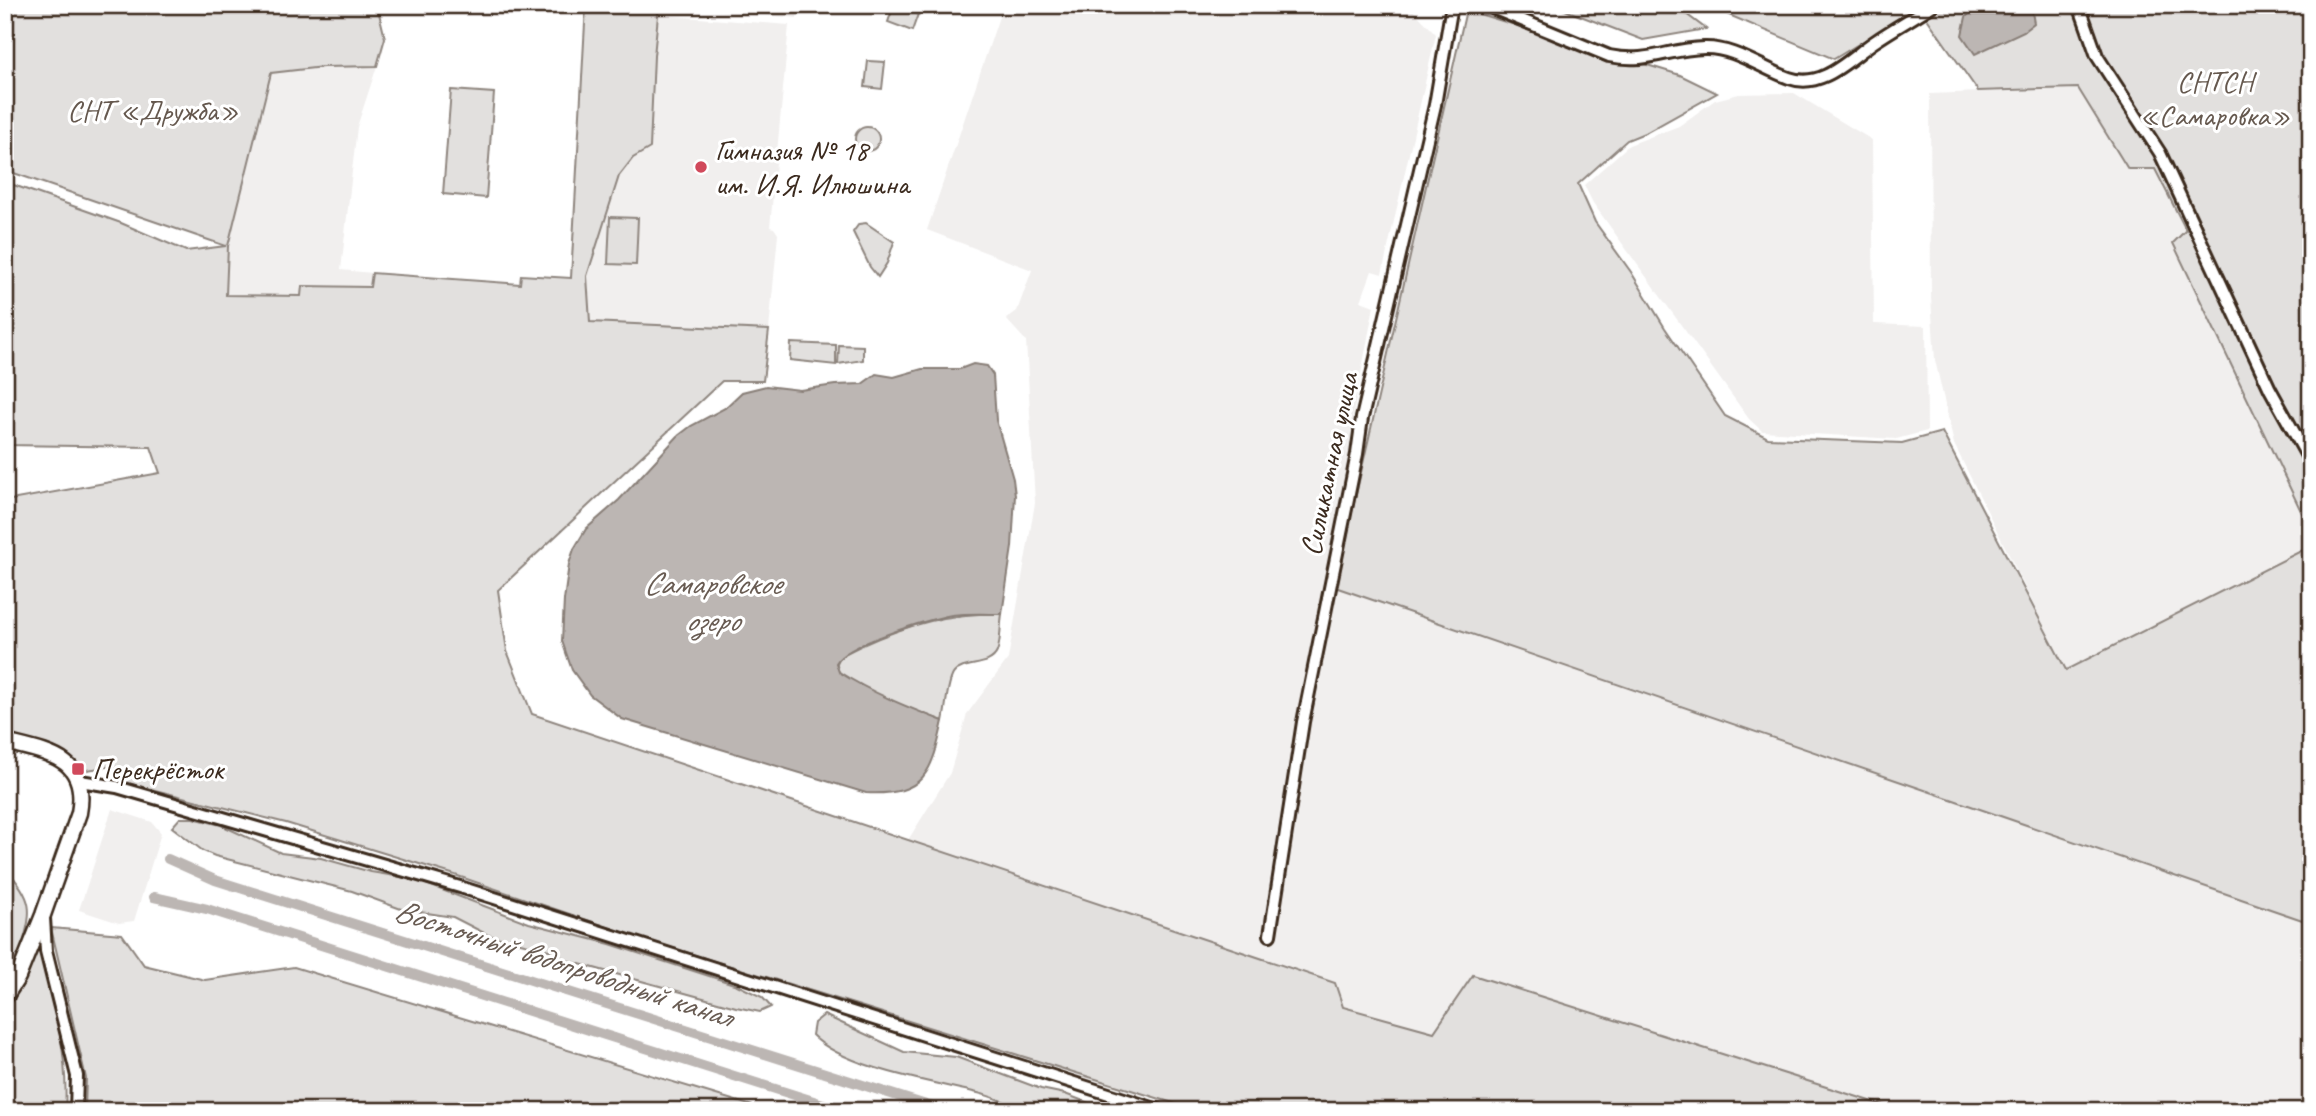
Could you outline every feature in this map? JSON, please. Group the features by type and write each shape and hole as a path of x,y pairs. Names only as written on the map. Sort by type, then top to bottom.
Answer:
{"street":[{"name":"Силикатная улица","path":"1270,935 1303,722 1331,576 1362,418 1435,105 1452,5"},
{"path":"1485,5 1575,44 1628,60 1705,47 1740,55 1791,79 1816,79 1834,72 1916,10 1933,5"},
{"path":"2079,5 2097,56 2160,153 2259,367 2311,463"},
{"path":"5,742 59,758 80,781 82,800 43,915 18,977 5,997"},
{"path":"80,781 117,787 460,887 1162,1111"},
{"path":"43,915 46,951 77,1076 76,1111"}],"shaded area":[{"path":"659,5 799,5 797,18"},
{"path":"1003,5 1408,5 1436,34 1382,274 1372,271 1361,301 1374,306 1354,410 1335,587 2311,923 2311,1111 1902,1111 1474,975 1435,1032 1343,1007 908,840 950,773 967,714 1008,659 1035,503 1026,341 1006,319 1017,311 1032,270 927,230"},
{"name":"Гимназия № 18 им. И.Я. Илюшина","path":"659,15 789,25 770,227 778,234 769,330 590,322 587,276 619,176 633,158 654,56"},
{"path":"377,66 357,127 341,270 372,273 371,287 302,286 301,296 226,295 228,246 271,73 323,67"},
{"path":"2078,88 2128,169 2155,169 2186,231 2173,244 2311,532 2311,546 2066,670 1954,444 1935,360 1931,297 1930,94"},
{"path":"1794,93 1872,140 1874,324 1926,326 1927,431 1896,439 1762,431 1749,419 1593,203 1584,185 1629,145 1679,126 1715,100 1739,94"},
{"path":"112,809 152,822 161,833 134,921 119,923 79,910"}],"green space":[{"name":"СНТ «Дружба»","path":"5,5 377,5 385,38 377,66 323,67 271,73 228,246 226,295 301,296 302,286 370,287 372,273 520,284 521,275 571,278 586,5 659,5 650,148 633,158 619,176 587,276 590,322 769,330 763,381 722,381 498,590 507,651 532,714 1335,983 1343,1007 1434,1032 1473,975 1902,1111 1199,1111 634,936 452,874 286,823 127,783 113,766 87,770 67,756 5,740 5,501 160,473 151,447 5,445 5,182 121,223 186,251 226,246 5,170"},
{"path":"894,5 918,14 912,31 888,22"},
{"path":"1552,5 1674,5 1706,29 1643,40"},
{"name":"СНТСН «Самаровка»","path":"1705,5 2311,5 2311,532 2173,243 2186,230 2155,169 2128,169 2078,88 1978,91 1919,7 1834,59"},
{"path":"1466,10 1680,75 1717,93 1647,132 1627,140 1578,184 1595,222 1725,416 1768,438 1902,443 1942,432 2066,670 2311,546 2311,923 1335,587"},
{"path":"868,61 885,62 882,89 865,87"},
{"path":"451,90 494,93 486,198 443,194"},
{"path":"867,127 876,130 879,139 876,148 867,151 858,148 855,139 858,130"},
{"path":"610,217 638,218 636,265 608,264"},
{"path":"866,223 894,242 887,263 878,277 870,267 853,232 859,224"},
{"path":"791,343 836,345 836,365 790,360"},
{"path":"839,345 863,346 863,360 838,364"},
{"path":"1002,614 997,652 983,663 958,669 954,673 948,689 943,721 855,684 838,670 837,662 842,655 892,633 943,618"},
{"path":"180,818 193,818 221,825 281,853 321,858 371,872 413,879 529,923 610,944 737,985 762,997 771,1007 760,1012 736,1007 565,960 553,951 488,935 453,917 401,909 352,891 215,856 203,851 172,827"},
{"path":"5,868 23,891 29,910 19,959 33,945 39,946 50,987 65,1069 65,1111 5,1111"},
{"path":"51,928 122,934 144,965 205,980 294,967 769,1111 85,1111 86,1078"},
{"path":"824,1015 904,1052 956,1057 1110,1111 1058,1113 1029,1110 984,1095 867,1065 826,1047 812,1035 814,1023"}],"water":[{"path":"1978,5 2027,5 2032,12 2034,23 2024,31 1975,54 1962,35 1966,17"},
{"name":"Самаровское озеро","path":"973,364 987,366 993,375 996,420 1015,495 1012,547 1002,614 952,615 926,622 855,648 836,663 839,672 864,687 943,721 929,767 913,785 886,793 866,793 622,719 590,695 572,670 562,641 564,600 574,549 586,529 619,500 678,436 725,408 742,392 766,386 800,390 862,384 876,374 894,377 922,369 960,369"}],"waterway":[{"name":"Восточный водопроводный канал","path":"168,859 215,880 945,1111"},
{"name":"Восточный водопроводный канал","path":"154,897 207,909 845,1111"}],"place":[{"name":"Гимназия № 18 им. И.Я. Илюшина","path":"701,167"},
{"name":"Перекрёсток","path":"78,769"}]}
